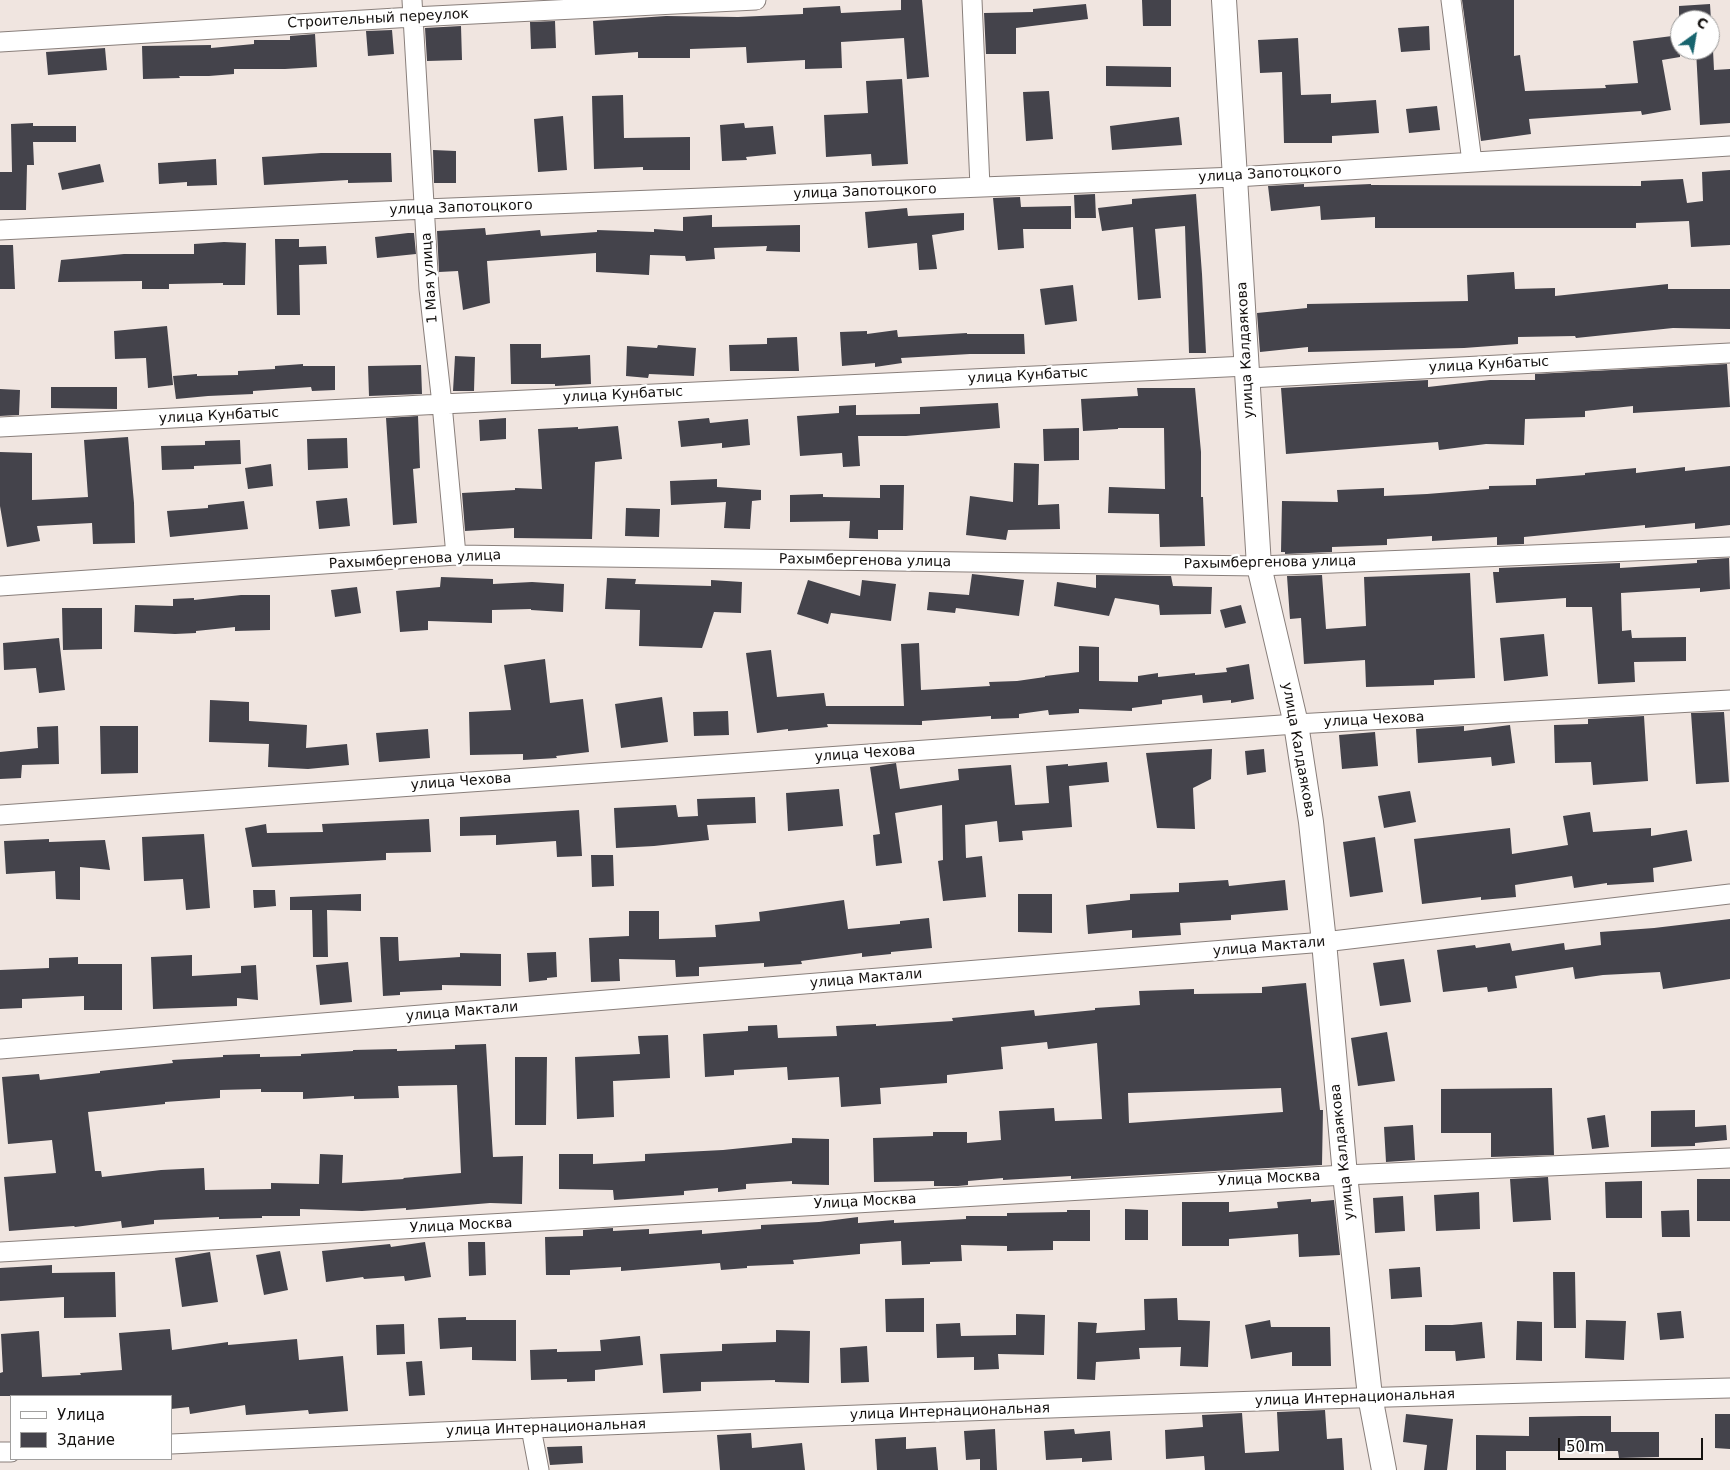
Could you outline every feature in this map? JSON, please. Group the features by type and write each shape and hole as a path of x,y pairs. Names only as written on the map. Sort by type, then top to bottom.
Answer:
{"street":[{"name":"Строительный переулок","path":"0,42 412,8 756,0"},
{"path":"972,0 980,187"},
{"name":"улица Калдаякова","path":"1224,0 1259,566 1296,724 1311,822 1345,1174 1370,1396 1384,1470"},
{"path":"1452,0 1472,162"},
{"name":"1 Мая улица","path":"412,8 429,290 456,555"},
{"name":"улица Запотоцкого","path":"0,230 425,209 1236,177 1730,146"},
{"name":"улица Кунбатыс","path":"0,427 442,404 1730,353"},
{"name":"Рахымбергенова улица","path":"0,586 456,555 1259,566 1730,547"},
{"name":"улица Чехова","path":"0,815 1296,724 1730,700"},
{"name":"улица Мактали","path":"0,1049 1324,942 1730,894"},
{"name":"Улица Москва","path":"0,1252 1345,1174 1730,1158"},
{"name":"улица Интернациональная","path":"172,1444 531,1428 1370,1396 1730,1388"},
{"path":"531,1428 539,1470"}],"building":[{"path":"901,0 922,0 929,77 907,79 904,38 841,42 842,68 805,69 805,60 747,63 746,47 690,49 690,58 638,58 638,52 595,55 593,21 666,16 738,17 803,14 803,8 840,6 841,13 901,10"},
{"path":"1142,0 1171,0 1171,26 1143,26"},
{"path":"1462,0 1514,0 1514,56 1520,55 1525,91 1606,88 1605,85 1638,83 1633,41 1670,36 1670,59 1662,60 1671,110 1642,115 1641,111 1529,119 1531,134 1481,141"},
{"path":"1086,4 1088,19 1016,28 1016,54 986,54 984,13 1033,12 1033,9"},
{"path":"1710,4 1710,10 1679,10 1679,6"},
{"path":"555,21 556,48 531,49 530,22"},
{"path":"461,26 462,60 427,61 425,28"},
{"path":"1429,26 1430,50 1401,52 1398,28"},
{"path":"392,30 394,54 368,56 366,31"},
{"path":"315,34 317,67 234,69 234,74 143,79 142,46 211,45 211,48 254,44 254,40 290,40 290,36"},
{"path":"1298,38 1301,95 1331,94 1331,103 1376,100 1379,133 1332,136 1332,143 1284,143 1282,72 1260,73 1258,40"},
{"path":"105,48 107,70 48,75 46,52"},
{"path":"1697,60 1714,60 1714,70 1730,69 1730,123 1700,125"},
{"path":"1106,66 1171,67 1171,87 1106,86"},
{"path":"902,79 908,164 872,166 871,154 826,157 824,115 868,113 866,81"},
{"path":"1049,91 1053,139 1026,141 1023,92"},
{"path":"623,95 624,138 690,137 690,170 643,170 643,167 594,169 592,96"},
{"path":"1437,106 1440,130 1409,133 1406,109"},
{"path":"563,116 567,170 538,172 534,119"},
{"path":"1179,117 1182,145 1112,150 1110,126"},
{"path":"33,123 33,126 76,126 76,142 33,142 34,165 27,165 26,210 0,210 0,172 12,172 11,124"},
{"path":"744,123 745,128 773,126 776,154 746,157 747,160 722,161 720,125"},
{"path":"433,150 456,151 456,183 434,183"},
{"path":"321,153 391,153 392,182 348,183 348,180 264,185 262,157"},
{"path":"216,159 217,185 187,186 187,182 159,184 158,163"},
{"path":"100,164 104,182 62,190 58,173"},
{"path":"1730,170 1730,245 1691,247 1689,221 1636,223 1636,228 1375,228 1375,217 1321,220 1320,206 1271,211 1268,186 1304,184 1304,187 1371,184 1641,186 1641,181 1683,179 1687,203 1703,201 1702,172"},
{"path":"1095,194 1096,218 1075,218 1074,195"},
{"path":"1196,194 1206,353 1189,353 1185,226 1155,229 1161,298 1138,300 1133,227 1102,231 1098,208 1132,204 1132,199"},
{"path":"1020,197 1021,207 1071,206 1071,229 1023,229 1024,248 998,250 993,198"},
{"path":"907,208 908,216 964,213 964,230 932,235 937,269 919,270 917,243 868,248 865,212"},
{"path":"712,215 712,227 800,225 800,252 766,251 767,246 714,248 715,259 686,261 685,256 650,255 649,275 596,272 596,253 487,261 490,303 463,310 458,271 439,272 437,231 485,228 486,235 540,230 541,236 597,232 597,230 654,232 654,229 683,231 683,217"},
{"path":"414,233 416,254 377,258 375,237"},
{"path":"275,239 299,239 299,247 326,246 327,264 299,265 300,315 277,315"},
{"path":"246,243 245,285 223,285 223,283 169,284 169,289 142,289 142,281 58,282 61,260 124,254 194,254 194,244"},
{"path":"0,245 13,245 15,289 0,289"},
{"path":"1514,272 1515,289 1555,288 1555,296 1668,284 1668,289 1730,289 1730,329 1673,328 1576,338 1575,336 1518,337 1518,344 1464,348 1308,352 1308,347 1260,352 1257,313 1307,308 1307,304 1468,301 1467,275"},
{"path":"1073,285 1077,321 1045,325 1040,289"},
{"path":"167,326 173,385 148,388 146,358 115,359 114,331"},
{"path":"897,330 898,337 967,333 1024,334 1025,354 970,354 901,358 902,363 875,367 875,363 842,366 840,332 867,331 867,334"},
{"path":"797,337 799,371 730,371 729,345 767,344 767,338"},
{"path":"510,344 541,344 541,358 590,355 591,384 555,386 555,384 511,384"},
{"path":"658,345 696,348 694,376 649,374 648,378 626,376 627,346 657,348"},
{"path":"455,356 475,357 474,391 453,391"},
{"path":"303,364 303,366 335,366 335,390 312,391 311,387 253,391 253,394 176,399 173,376 197,374 197,376 238,375 238,371 275,369 275,366"},
{"path":"1727,364 1730,407 1633,413 1633,406 1585,411 1585,417 1525,419 1524,445 1486,444 1439,450 1438,442 1286,454 1281,388 1428,380 1428,387 1490,380 1535,380 1535,374"},
{"path":"421,365 422,394 369,396 368,366"},
{"path":"51,387 117,387 117,409 51,408"},
{"path":"1137,388 1195,388 1201,452 1201,497 1203,497 1205,546 1160,547 1159,514 1108,513 1109,487 1165,489 1164,428 1118,428 1083,431 1081,399 1138,396"},
{"path":"0,389 20,390 19,415 0,416"},
{"path":"998,403 1000,428 906,436 858,436 860,466 843,467 842,453 800,456 797,416 839,413 839,406 856,405 856,415 920,414 920,407"},
{"path":"418,416 420,468 413,469 417,523 393,525 386,418"},
{"path":"506,418 506,439 480,441 479,420"},
{"path":"709,418 710,423 748,419 750,445 722,448 722,443 681,447 678,421"},
{"path":"618,426 622,459 595,462 592,539 514,538 514,528 465,531 462,493 515,490 515,488 542,489 538,429"},
{"path":"1079,428 1079,460 1044,461 1043,429"},
{"path":"128,437 134,503 135,543 93,544 92,523 37,526 40,541 7,547 0,506 0,452 32,453 32,500 88,497 84,440"},
{"path":"347,438 348,468 308,470 307,439"},
{"path":"240,440 241,464 194,466 194,469 162,470 161,446 205,445 205,441"},
{"path":"1014,463 1039,464 1038,505 1059,504 1060,529 1008,530 1006,540 966,535 970,496 1013,502"},
{"path":"271,464 273,486 248,489 245,468"},
{"path":"1730,466 1730,525 1695,529 1695,523 1645,528 1645,525 1524,537 1524,544 1497,545 1497,537 1432,541 1432,536 1387,539 1387,545 1332,547 1332,552 1285,554 1285,552 1281,552 1282,501 1338,502 1337,490 1384,488 1384,496 1427,494 1489,489 1489,486 1536,485 1536,479 1636,468 1636,473 1685,467 1685,471"},
{"path":"717,479 717,487 761,490 761,500 752,501 750,529 724,528 726,502 671,505 670,481"},
{"path":"880,485 904,485 903,530 878,530 878,539 849,538 850,521 790,522 790,495 823,494 823,497 880,498"},
{"path":"347,498 350,526 319,529 316,501"},
{"path":"244,501 248,529 170,537 167,511 208,508 208,505"},
{"path":"626,508 660,509 659,537 625,536"},
{"path":"1729,558 1730,589 1700,592 1700,588 1621,593 1622,631 1631,630 1632,638 1686,637 1686,661 1634,662 1635,682 1598,684 1592,607 1566,607 1566,598 1496,603 1493,572 1499,572 1499,568 1620,563 1620,568 1697,563 1697,560"},
{"path":"1470,573 1475,678 1434,680 1434,685 1366,687 1365,660 1304,664 1301,618 1290,619 1287,576 1322,575 1326,629 1366,626 1364,577"},
{"path":"972,574 1024,580 1019,616 956,608 955,613 927,610 929,592 969,595"},
{"path":"1096,575 1171,576 1173,586 1212,587 1211,614 1160,615 1159,605 1115,598 1109,616 1054,606 1057,582 1096,588"},
{"path":"441,577 493,579 493,584 532,582 564,584 563,612 531,609 492,610 492,623 428,621 428,630 400,632 396,591 440,587"},
{"path":"607,578 636,579 635,584 711,586 711,580 742,582 741,613 714,612 702,648 639,646 640,610 605,609"},
{"path":"808,580 860,596 862,580 896,584 891,621 831,613 828,624 797,614"},
{"path":"357,587 361,613 335,617 331,590"},
{"path":"241,595 270,595 270,630 235,631 235,627 196,631 196,633 134,632 135,605 173,606 173,599 194,598 194,600"},
{"path":"1241,605 1246,623 1225,628 1220,610"},
{"path":"62,608 102,608 102,649 63,650"},
{"path":"1544,634 1548,676 1504,681 1500,638"},
{"path":"59,638 65,690 39,693 36,668 4,670 3,643"},
{"path":"919,643 921,690 990,686 989,682 1017,681 1079,672 1079,646 1099,647 1099,681 1138,682 1138,676 1158,673 1158,677 1227,672 1226,668 1249,664 1254,699 1231,703 1231,700 1203,703 1202,695 1162,700 1162,704 1132,708 1132,711 1079,709 1079,713 1049,715 1048,710 1019,714 1019,718 991,719 991,716 922,721 922,725 827,724 828,727 757,733 746,653 771,650 777,697 824,693 826,706 904,706 901,644"},
{"path":"545,659 550,703 583,699 589,752 556,756 557,758 523,760 523,754 470,755 469,712 511,710 504,665"},
{"path":"662,697 668,742 621,748 615,704"},
{"path":"210,700 249,702 249,721 307,725 306,748 347,744 349,765 308,769 268,767 269,744 209,742"},
{"path":"728,711 729,735 694,736 693,712"},
{"path":"1724,712 1729,782 1696,784 1691,713"},
{"path":"1644,716 1648,781 1593,785 1591,762 1555,763 1554,725 1588,724 1588,719"},
{"path":"1510,725 1515,763 1492,766 1491,757 1418,763 1416,729 1464,726 1464,731"},
{"path":"58,726 59,764 22,765 21,778 0,779 0,752 38,748 37,727"},
{"path":"100,726 138,726 138,773 101,774"},
{"path":"428,729 430,758 379,762 376,733"},
{"path":"1375,732 1378,766 1342,769 1339,735"},
{"path":"1212,749 1211,779 1193,788 1195,829 1157,828 1146,753"},
{"path":"1264,749 1266,772 1247,775 1245,751"},
{"path":"1107,762 1109,782 1069,786 1072,827 1022,831 1023,840 999,842 997,821 965,825 966,858 982,856 986,897 943,901 938,861 943,860 942,805 895,813 902,863 876,866 873,835 880,834 870,767 896,763 900,789 959,780 958,769 1011,765 1015,805 1049,803 1046,766"},
{"path":"839,789 843,826 788,831 786,793"},
{"path":"1410,791 1416,822 1384,828 1378,796"},
{"path":"755,797 756,823 707,825 709,840 616,848 614,808 676,805 678,817 698,816 697,799"},
{"path":"579,810 582,856 557,857 556,841 496,845 496,835 460,836 460,817"},
{"path":"1590,812 1593,832 1651,828 1651,836 1687,830 1692,861 1653,868 1654,882 1607,885 1607,883 1574,888 1572,876 1515,885 1516,897 1481,900 1481,897 1422,904 1414,839 1510,828 1512,854 1568,845 1563,816"},
{"path":"429,819 431,852 386,853 386,860 252,867 245,828 266,824 267,833 323,832 322,824"},
{"path":"204,834 210,908 186,910 183,879 144,881 142,837"},
{"path":"1375,837 1383,892 1350,897 1343,842"},
{"path":"49,839 49,842 105,840 110,870 80,867 80,900 56,899 55,871 6,874 4,841"},
{"path":"591,855 613,855 614,886 592,887"},
{"path":"1228,880 1229,886 1285,880 1288,910 1231,915 1231,920 1180,923 1181,935 1132,938 1132,930 1088,934 1086,905 1130,900 1130,894 1179,892 1179,883"},
{"path":"253,890 275,890 276,906 254,908"},
{"path":"361,894 361,911 327,910 328,957 313,957 312,910 290,910 290,897"},
{"path":"1018,894 1052,894 1052,933 1018,932"},
{"path":"844,900 848,929 900,924 900,921 929,918 932,948 862,957 862,953 801,961 802,964 764,967 764,963 699,967 699,976 676,977 675,960 619,959 620,981 591,982 589,938 629,936 629,911 659,911 659,939 716,937 715,925 760,921 759,912"},
{"path":"1730,919 1730,979 1663,989 1660,972 1603,975 1575,979 1573,967 1515,976 1517,988 1488,992 1487,987 1443,992 1437,950 1475,945 1476,948 1510,943 1512,951 1564,943 1565,950 1601,945 1600,932"},
{"path":"380,937 398,937 399,961 460,957 460,953 501,954 501,986 442,985 442,990 400,992 400,995 383,996"},
{"path":"556,952 557,977 529,982 527,953"},
{"path":"192,955 192,976 241,973 241,966 256,965 258,1000 237,998 237,1006 153,1009 151,957"},
{"path":"78,957 78,964 122,964 122,1010 84,1010 84,996 22,999 22,1008 0,1009 0,970 49,968 49,958"},
{"path":"1404,959 1411,1002 1380,1006 1373,963"},
{"path":"348,962 352,1002 320,1005 316,965"},
{"path":"1306,983 1320,1110 1323,1110 1322,1165 1071,1179 1071,1176 1003,1180 1003,1178 968,1181 968,1185 958,1186 934,1186 934,1181 874,1182 873,1138 933,1136 933,1132 967,1132 967,1143 1001,1140 999,1111 1054,1108 1055,1121 1102,1119 1097,1043 1048,1049 1047,1042 1001,1047 1003,1069 947,1075 947,1083 880,1088 881,1104 841,1107 839,1077 788,1080 787,1067 734,1070 734,1075 705,1077 703,1034 748,1031 748,1026 777,1025 778,1038 837,1036 836,1026 876,1024 876,1026 953,1021 952,1018 1034,1010 1035,1016 1095,1010 1095,1008 1140,1005 1139,991 1194,989 1194,994 1262,993 1262,987","holes":["1281,1088 1283,1112 1129,1123 1128,1093"]},
{"path":"1387,1032 1395,1081 1358,1086 1351,1038"},
{"path":"668,1035 670,1078 613,1081 614,1117 577,1119 575,1057 640,1054 638,1036"},
{"path":"486,1044 493,1157 523,1156 522,1204 490,1203 406,1210 406,1208 362,1211 300,1209 300,1216 154,1220 154,1224 122,1228 121,1221 75,1227 9,1231 4,1177 56,1173 52,1140 8,1144 2,1077 39,1074 40,1080 173,1063 172,1060 223,1057 223,1055 260,1054 260,1057 301,1056 301,1054 353,1050 455,1049 455,1045","holes":["457,1085 461,1173 342,1183 343,1155 320,1154 319,1184 271,1183 271,1189 205,1190 204,1168 161,1170 102,1177 101,1171 95,1171 88,1112 165,1104 165,1102 220,1098 220,1090 261,1089 261,1092 303,1092 303,1099 354,1096 354,1099 399,1098 398,1086"]},
{"path":"515,1057 547,1057 546,1125 515,1125"},
{"path":"1552,1088 1554,1155 1491,1157 1491,1133 1441,1133 1441,1089"},
{"path":"1695,1110 1695,1127 1726,1125 1727,1140 1695,1143 1695,1146 1651,1147 1651,1111"},
{"path":"1605,1115 1609,1147 1592,1149 1587,1118"},
{"path":"1413,1125 1415,1160 1386,1162 1384,1127"},
{"path":"792,1138 829,1139 829,1185 792,1184 792,1181 746,1184 746,1189 718,1192 718,1188 684,1191 684,1195 614,1200 613,1190 559,1189 559,1154 593,1154 593,1164 645,1161 645,1154 723,1150 792,1143"},
{"path":"1548,1177 1551,1220 1513,1222 1510,1179"},
{"path":"1697,1179 1730,1179 1730,1221 1697,1221"},
{"path":"1642,1181 1642,1218 1606,1218 1605,1182"},
{"path":"1479,1192 1480,1229 1436,1231 1434,1195"},
{"path":"1403,1196 1405,1231 1375,1233 1373,1198"},
{"path":"1311,1199 1311,1202 1334,1200 1340,1255 1299,1257 1298,1234 1229,1239 1229,1246 1182,1246 1182,1202 1229,1202 1229,1212 1278,1208 1277,1202"},
{"path":"1125,1209 1148,1210 1148,1240 1125,1240"},
{"path":"1067,1210 1090,1210 1090,1241 1053,1241 1053,1250 1007,1251 1007,1246 961,1245 962,1261 930,1262 930,1264 902,1265 901,1241 860,1244 860,1254 793,1260 794,1264 747,1266 747,1268 721,1270 720,1263 621,1271 621,1267 570,1270 570,1275 546,1275 545,1237 583,1236 583,1230 613,1228 613,1231 649,1229 649,1234 702,1230 702,1234 761,1229 761,1225 819,1222 858,1217 858,1223 894,1220 894,1223 966,1219 966,1216 1007,1216 1007,1213 1067,1212"},
{"path":"1689,1210 1690,1237 1662,1237 1661,1211"},
{"path":"425,1242 431,1277 405,1281 404,1276 364,1279 363,1277 326,1282 322,1251 390,1244 391,1247"},
{"path":"468,1242 485,1242 486,1275 469,1276"},
{"path":"280,1251 288,1290 264,1295 256,1255"},
{"path":"210,1252 218,1302 182,1307 175,1258"},
{"path":"52,1265 52,1273 115,1272 116,1317 64,1318 64,1297 0,1301 0,1268"},
{"path":"1420,1267 1422,1297 1391,1299 1389,1269"},
{"path":"1553,1272 1575,1272 1576,1328 1554,1328"},
{"path":"924,1298 924,1332 886,1332 885,1299"},
{"path":"1177,1298 1178,1320 1210,1321 1208,1367 1180,1366 1181,1347 1139,1348 1140,1359 1096,1362 1095,1380 1077,1379 1078,1322 1097,1323 1096,1333 1145,1330 1144,1299"},
{"path":"1681,1311 1684,1338 1660,1340 1657,1313"},
{"path":"1016,1314 1045,1315 1044,1355 998,1354 999,1369 974,1370 974,1357 937,1358 936,1324 960,1323 961,1336 1016,1335"},
{"path":"466,1317 466,1320 516,1320 516,1361 472,1360 472,1347 440,1349 438,1318"},
{"path":"1270,1320 1271,1327 1330,1327 1331,1366 1292,1366 1292,1352 1251,1359 1245,1325"},
{"path":"1586,1320 1626,1321 1624,1360 1585,1358"},
{"path":"1517,1321 1542,1322 1542,1361 1516,1360"},
{"path":"1482,1322 1485,1358 1456,1361 1455,1351 1425,1351 1425,1325"},
{"path":"404,1324 405,1354 377,1355 376,1325"},
{"path":"170,1329 172,1350 228,1342 228,1345 297,1339 299,1360 343,1356 348,1411 309,1414 308,1410 246,1415 245,1405 190,1414 189,1407 172,1409 172,1395 0,1396 0,1373 3,1372 1,1334 39,1331 42,1377 122,1370 119,1333"},
{"path":"776,1330 810,1331 809,1383 775,1382 775,1380 701,1382 701,1391 663,1393 660,1354 722,1351 722,1344 776,1342"},
{"path":"640,1336 643,1365 595,1370 595,1381 567,1382 567,1379 531,1380 530,1350 557,1349 557,1352 601,1351 600,1340"},
{"path":"867,1346 869,1382 841,1383 840,1348"},
{"path":"422,1361 425,1395 409,1396 406,1362"},
{"path":"1325,1410 1327,1439 1342,1438 1344,1470 1205,1470 1204,1456 1166,1459 1165,1430 1203,1427 1202,1415 1242,1413 1245,1453 1279,1451 1277,1412"},
{"path":"1406,1414 1453,1419 1447,1470 1424,1470 1427,1445 1403,1442"},
{"path":"1715,1414 1730,1414 1730,1449 1715,1448"},
{"path":"1611,1416 1611,1432 1659,1432 1659,1457 1619,1458 1618,1451 1506,1451 1506,1470 1476,1470 1476,1435 1529,1436 1529,1417"},
{"path":"995,1429 997,1470 980,1470 980,1459 966,1460 964,1431"},
{"path":"1074,1429 1075,1434 1110,1431 1112,1460 1082,1462 1082,1458 1046,1460 1044,1431"},
{"path":"751,1433 752,1448 802,1443 805,1470 720,1470 717,1435"},
{"path":"906,1437 906,1449 936,1447 938,1470 877,1470 875,1439"},
{"path":"582,1446 583,1463 550,1465 547,1447"}]}
